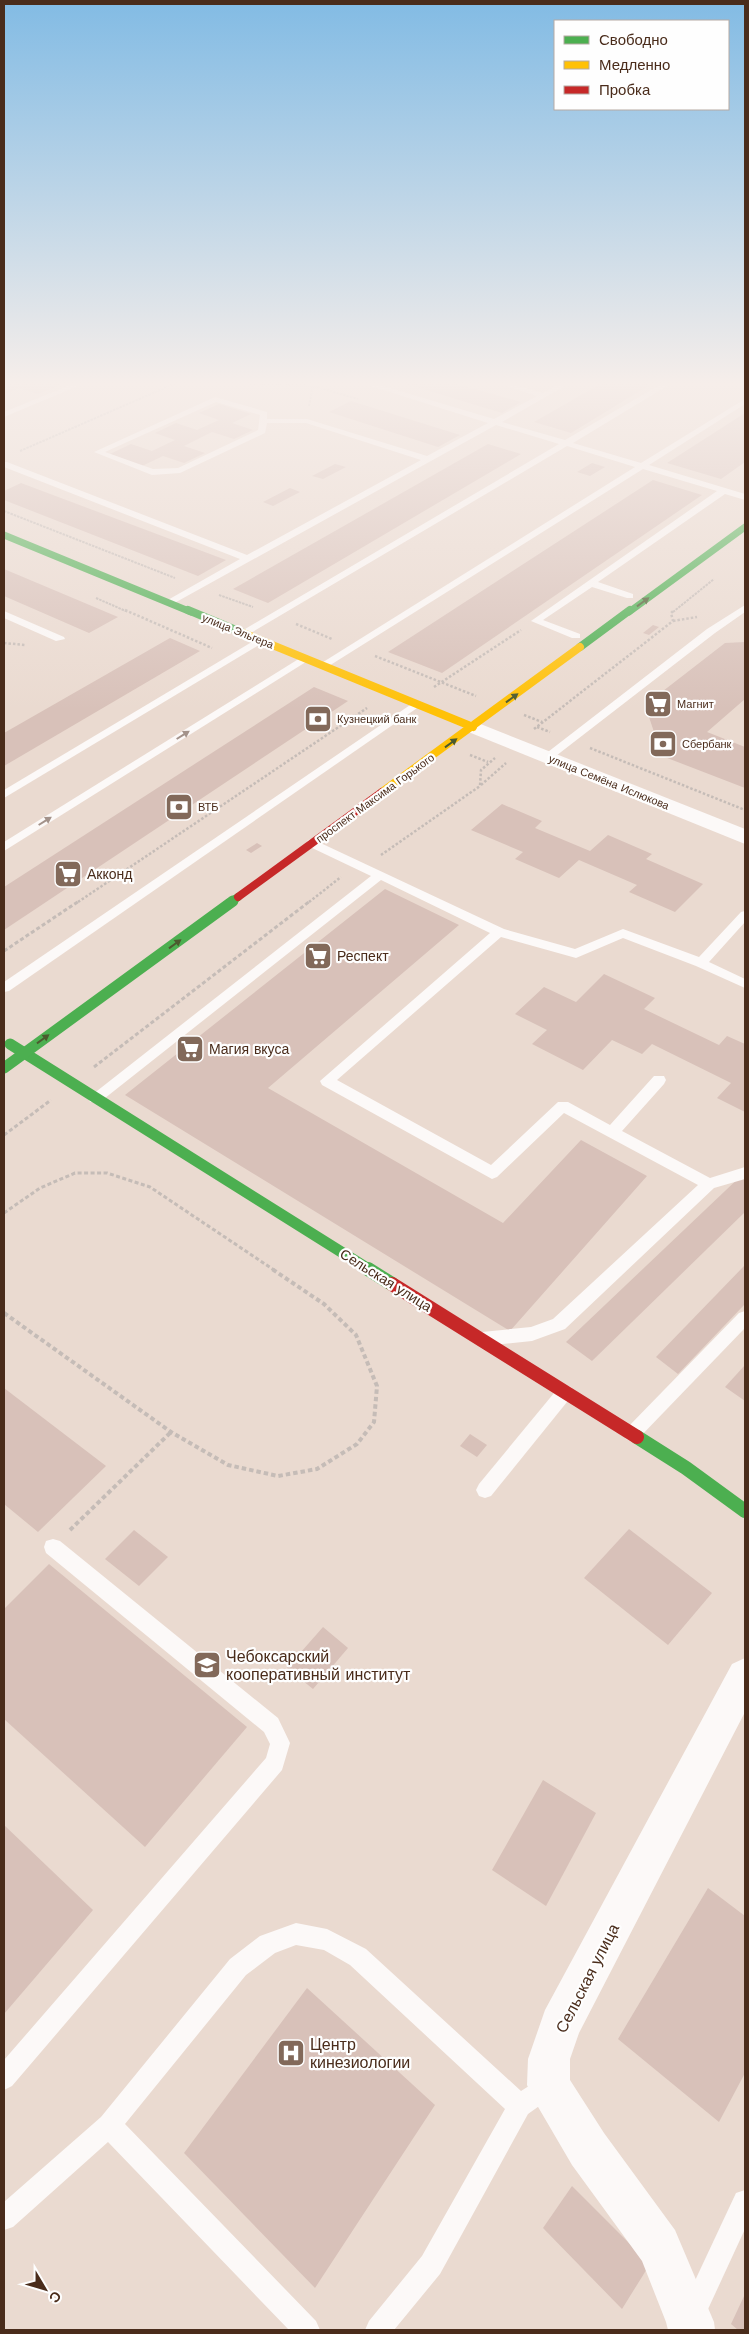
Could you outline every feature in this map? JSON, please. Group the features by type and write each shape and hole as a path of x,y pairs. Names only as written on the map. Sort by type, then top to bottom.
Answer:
{"main road":[{"path":"653,580 745,513"},
{"name":"проспект Максима Горького","path":"4,1068 312,843 468,719 745,527"},
{"name":"улица Эльгера","path":"4,535 416,704 468,719"},
{"path":"553,652 634,593"},
{"name":"проспект Максима Горького","path":"444,730 468,719"},
{"name":"Сельская улица","path":"9,1042 95,1098 686,1468 745,1511"}],"street":[{"name":"улица Семёна Ислюкова","path":"468,719 548,757 745,837"},
{"name":"Сельская улица","path":"535,2095 560,2025 745,1676"},
{"path":"535,2095 588,2149 658,2246 690,2326"}],"lane":[{"path":"76,492 248,559"},
{"path":"169,602 368,492"},
{"path":"244,634 483,492"},
{"path":"324,666 599,492"},
{"path":"536,620 722,492"},
{"path":"730,492 745,497"},
{"path":"591,583 634,593"},
{"path":"548,757 711,631 745,608"},
{"path":"4,614 60,639"},
{"path":"536,620 576,636"},
{"path":"4,795 260,640"},
{"path":"4,847 305,658"},
{"path":"4,988 416,704"},
{"path":"312,843 499,932 576,954 623,933 701,963 745,984"},
{"path":"95,1098 380,875"},
{"path":"701,963 745,915"},
{"path":"499,932 327,1081 492,1173 563,1106 709,1184"},
{"path":"612,1132 659,1080"},
{"path":"481,1339 532,1334 559,1324 709,1184 745,1173"},
{"path":"632,1434 745,1318"},
{"path":"485,1490 565,1392"},
{"path":"4,2078 275,1763 280,1744 271,1725 53,1547"},
{"path":"4,2218 109,2125 238,1967 268,1944 296,1934 327,1940 358,1957 535,2095 431,2265 378,2330"},
{"path":"109,2125 307,2330"},
{"path":"690,2326 745,2202"}],"path":[{"path":"4,511 180,580"},
{"path":"529,732 673,621 671,613 715,578"},
{"path":"212,592 253,608"},
{"path":"95,597 214,649"},
{"path":"434,687 536,620"},
{"path":"288,621 340,642"},
{"path":"371,654 479,697"},
{"path":"4,951 362,711"},
{"path":"522,714 542,722"},
{"path":"536,726 745,810"},
{"path":"468,754 488,762"},
{"path":"480,786 481,770 496,757"},
{"path":"378,857 480,786 502,768 506,763 505,758"},
{"path":"88,1071 343,875"},
{"path":"4,1135 57,1096"},
{"path":"4,1213 40,1188 75,1173 107,1173 150,1187 324,1304 356,1335 377,1386 374,1422 357,1444 317,1469 278,1476 228,1465 171,1432 4,1313"},
{"path":"53,1547 171,1432"}],"building":[{"path":"4,492 45,492 226,560 198,576 4,500"},
{"path":"282,492 300,492 273,506 263,502"},
{"path":"404,492 457,492 268,603 233,589"},
{"path":"635,492 692,492 702,495 442,673 388,652"},
{"path":"4,569 118,617 89,633 4,596"},
{"path":"653,625 659,627 649,635 643,633"},
{"path":"170,638 200,651 4,766 4,733"},
{"path":"745,642 745,699 707,732 745,747 745,788 662,756 645,705 725,643"},
{"path":"314,687 348,701 4,930 4,887"},
{"path":"502,804 542,821 535,828 590,851 608,835 652,854 646,859 703,884 675,912 629,892 637,885 579,860 559,878 515,859 523,852 471,830"},
{"path":"257,843 262,846 251,853 246,850"},
{"path":"385,889 459,925 268,1088 503,1223 581,1140 647,1176 510,1331 125,1095"},
{"path":"604,974 655,998 644,1009 719,1045 727,1036 745,1044 745,1112 717,1098 731,1083 652,1044 642,1054 612,1040 583,1070 532,1044 547,1030 515,1014 544,987 576,1002"},
{"path":"745,1172 745,1212 592,1361 566,1342"},
{"path":"745,1265 745,1304 678,1374 656,1357"},
{"path":"745,1365 745,1401 725,1387"},
{"path":"4,1388 106,1466 38,1532 4,1504"},
{"path":"470,1434 487,1445 477,1457 460,1446"},
{"path":"629,1529 712,1593 668,1645 584,1578"},
{"path":"134,1530 168,1557 139,1586 105,1559"},
{"path":"49,1564 247,1727 145,1847 4,1719 4,1609"},
{"path":"323,1627 348,1648 313,1689 287,1668"},
{"path":"543,1780 596,1813 546,1906 492,1870"},
{"path":"4,1825 93,1910 4,2014"},
{"path":"708,1888 745,1916 745,2073 719,2122 618,2039"},
{"path":"307,1988 435,2105 315,2288 184,2153"},
{"path":"572,2186 650,2264 622,2309 543,2228"},
{"path":"745,2294 745,2330 738,2330 731,2324"}],"traffic: fast":[{"path":"580,647 745,527"},
{"path":"4,535 243,633"},
{"path":"4,1068 238,897"},
{"path":"10,1044 392,1284"},
{"path":"637,1437 686,1468 745,1511"}],"traffic: slow":[{"path":"243,633 473,727"},
{"path":"382,792 580,647"}],"traffic: jam":[{"path":"238,897 382,792"},
{"path":"392,1284 637,1437"}],"place":[{"name":"Магнит","path":"658,704"},
{"name":"Кузнецкий банк","path":"318,719"},
{"name":"Сбербанк","path":"663,744"},
{"name":"ВТБ","path":"179,807"},
{"name":"Акконд","path":"68,874"},
{"name":"Респект","path":"318,956"},
{"name":"Магия вкуса","path":"190,1049"},
{"name":"Чебоксарский кооперативный институт","path":"207,1665"},
{"name":"Центр кинезиологии","path":"291,2053"}]}
